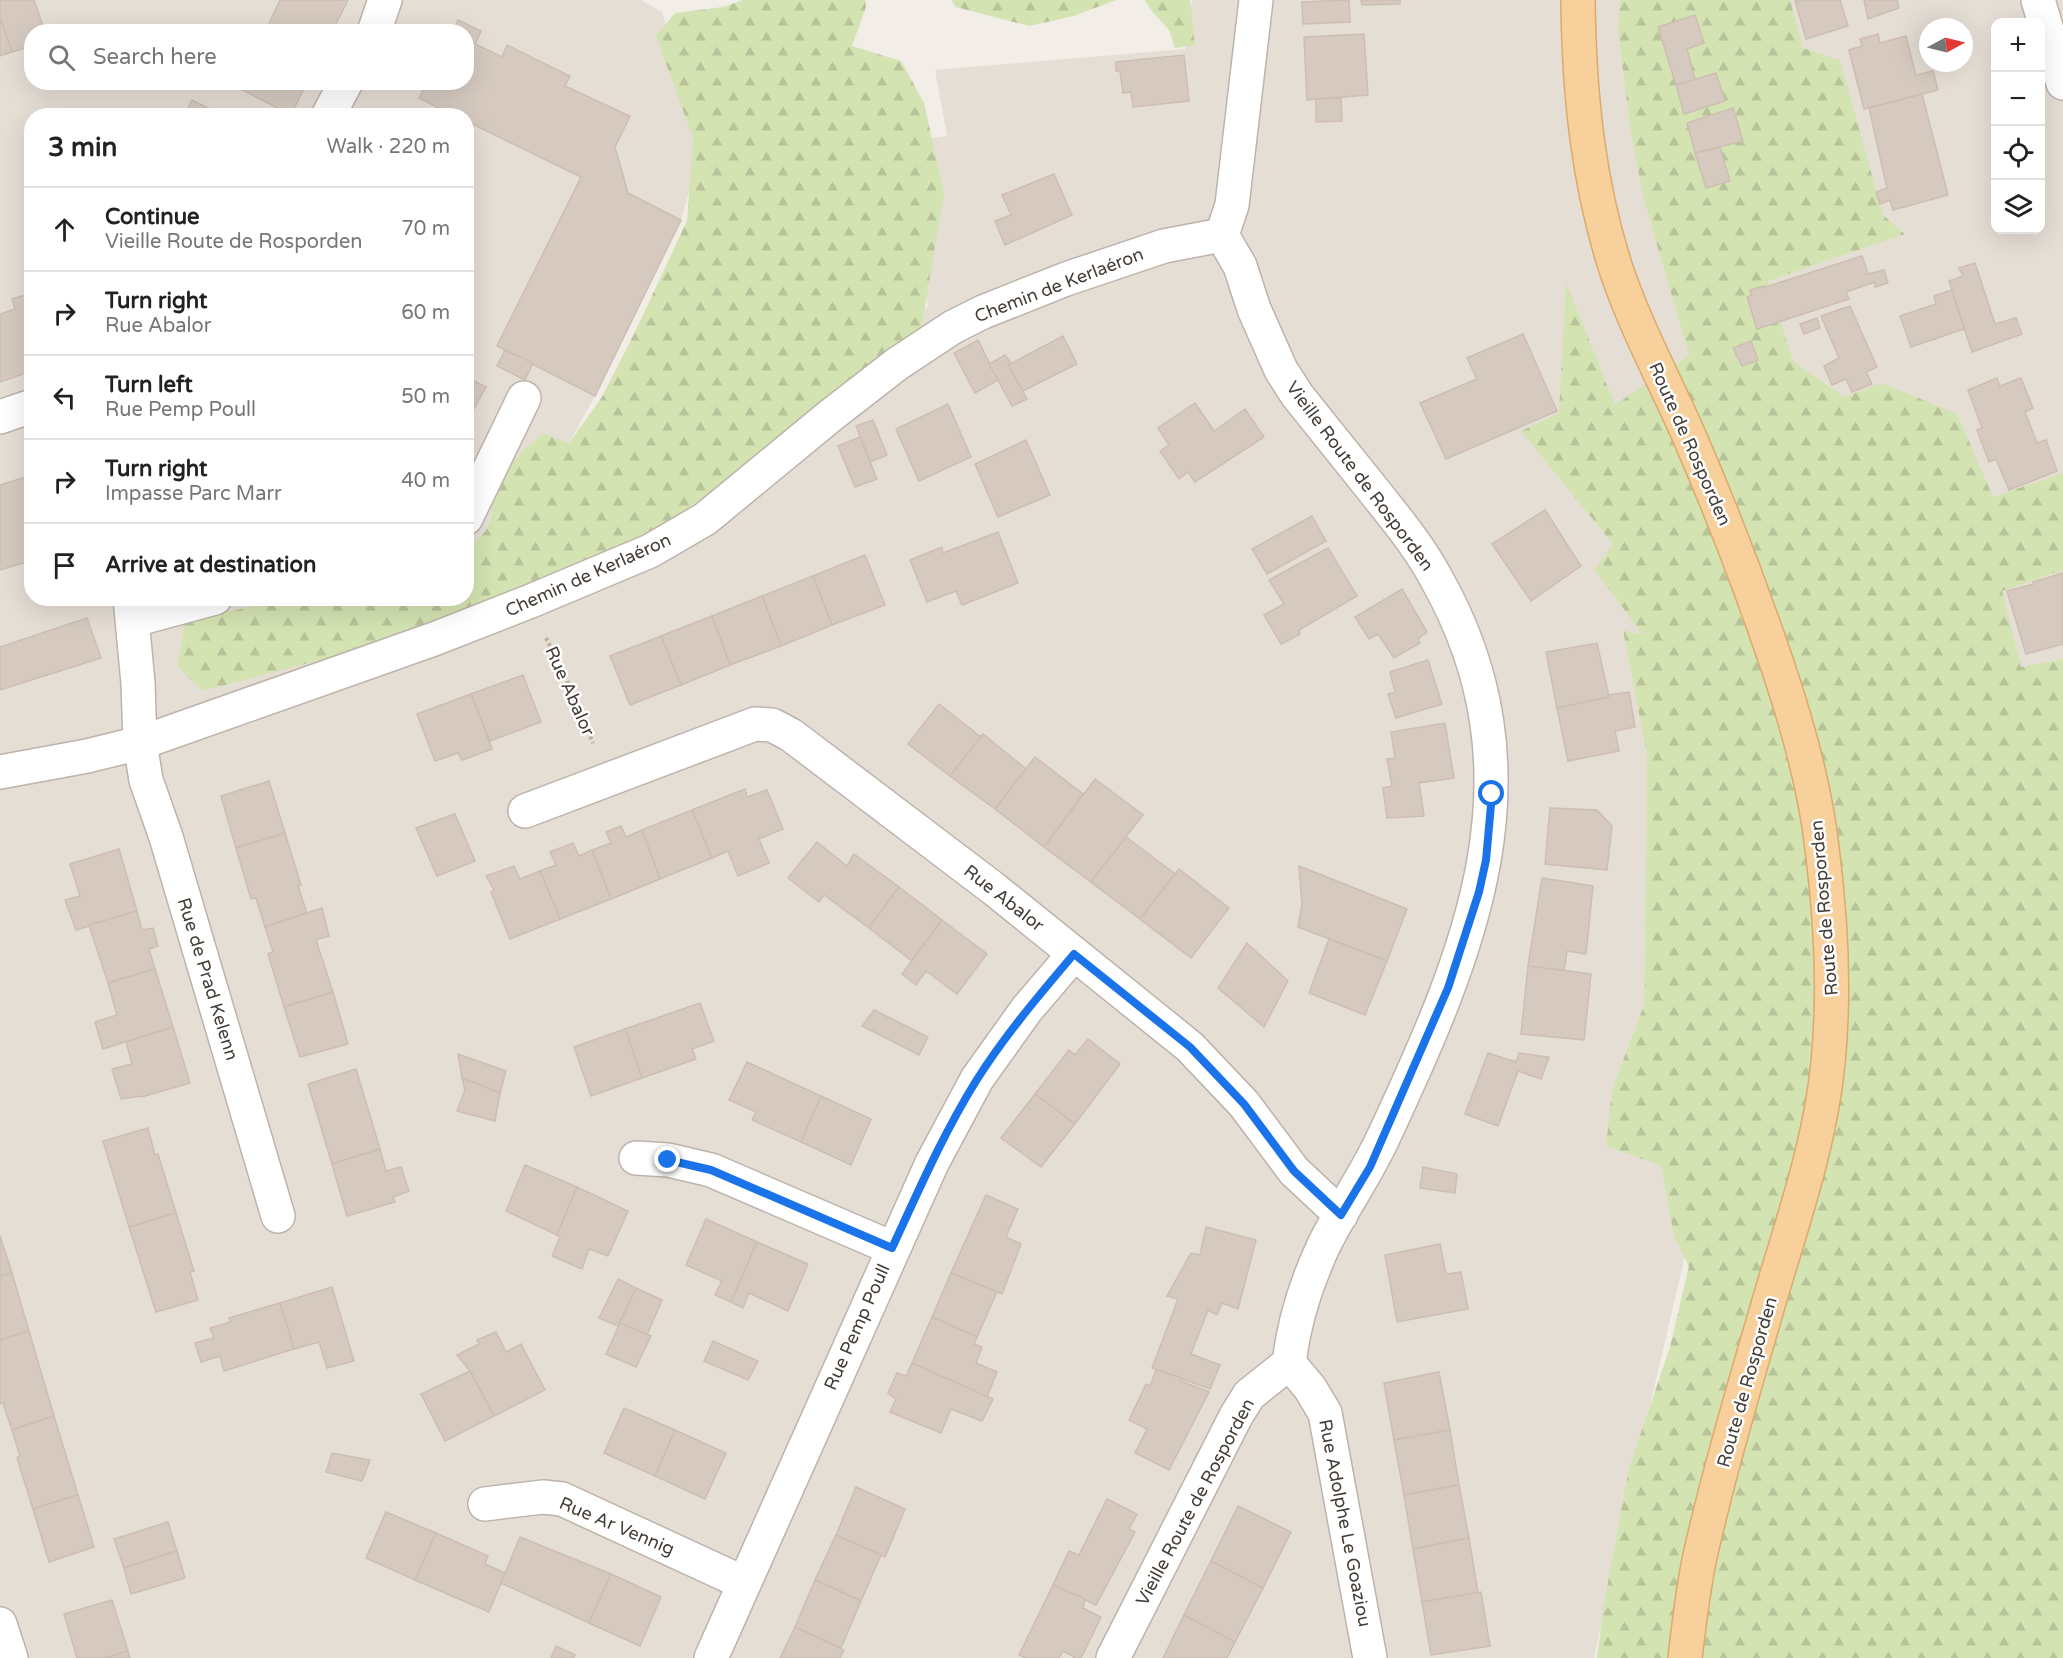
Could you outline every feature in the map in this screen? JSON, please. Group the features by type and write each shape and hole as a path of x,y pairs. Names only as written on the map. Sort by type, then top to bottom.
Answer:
{"main road":[{"name":"Route de Rosporden","path":"1578,0 1582,109 1599,207 1617,272 1722,516 1760,614 1786,693 1806,760 1820,835 1828,922 1831,1011 1828,1064 1817,1136 1752,1363 1700,1559 1685,1658"}],"street":[{"path":"378,24 392,0"},
{"path":"1222,235 1232,205 1256,0"},
{"path":"2038,0 2063,83"},
{"path":"332,108 342,90"},
{"name":"Chemin de Kerlaéron","path":"0,772 87,756 140,742 434,639 531,602 650,551 705,519 897,364 953,327 983,312 1066,279 1164,246 1222,235"},
{"name":"Vieille Route de Rosporden","path":"1113,1658 1236,1416 1249,1395 1289,1363 1298,1315 1308,1280 1324,1244 1370,1167 1448,988 1469,927 1486,860 1490,826 1491,765 1488,721 1476,673 1461,628 1437,578 1410,536 1298,395 1281,370 1254,309 1240,266 1222,235"},
{"path":"474,501 524,398"},
{"path":"0,417 24,409"},
{"path":"132,609 155,606"},
{"name":"Rue de Prad Kelenn","path":"132,609 140,742 146,780 166,837 278,1216"},
{"name":"Rue Abalor","path":"525,811 755,724 772,725 791,735 994,889 1190,1047 1244,1104 1294,1171 1341,1215"},
{"name":"Rue Pemp Poull","path":"711,1658 892,1248 932,1163 977,1079 1027,1009 1074,954"},
{"path":"636,1158 668,1160 711,1170 892,1248"},
{"name":"Rue Adolphe Le Goaziou","path":"1289,1363 1310,1388 1325,1413 1370,1658"},
{"name":"Rue Ar Vennig","path":"485,1504 543,1497 561,1499 744,1583"},
{"path":"0,1624 11,1658"}],"path":[{"name":"Rue Abalor","path":"531,602 563,671 608,780"}],"shaded area":[{"path":"0,0 641,0 662,12 703,142 681,220 595,396 566,449 494,540 474,547 474,108 24,108 24,606 474,606 474,593 862,351 928,307 906,141 947,136 935,70 1185,49 1192,0 2063,0 2063,668 1707,678 1712,1141 1639,1452 1594,1658 0,1658"}],"green space":[{"path":"743,0 865,0 866,7 852,46 901,61 924,103 944,193 921,331 677,517 614,557 340,655 202,691 177,666 186,619 256,606 474,606 474,543 484,533 491,520 492,483 528,446 544,434 569,443 602,397 687,221 693,138 656,36 675,13 723,7"},
{"path":"951,0 1116,0 1074,16 1029,26 956,7"},
{"path":"1145,0 1190,0 1195,45 1175,48 1169,30"},
{"path":"1620,0 1790,0 1803,48 1840,60 1883,215 1905,234 1768,281 1793,361 1844,397 1882,383 1957,414 1993,497 2063,473 2063,570 2002,591 2021,667 2063,659 2063,1658 1597,1658 1604,1604 1629,1468 1670,1347 1689,1266 1674,1236 1661,1166 1606,1146 1612,1090 1644,1005 1647,755 1623,630 1643,635 1595,570 1613,544 1521,431 1559,413 1566,283 1615,405 1689,355 1643,196 1631,134 1618,29"}],"building":[{"path":"0,0 34,0 42,24 24,24 24,48 12,52 0,18"},
{"path":"280,0 348,0 336,24 269,24"},
{"path":"1349,0 1350,22 1303,24 1302,2"},
{"path":"1361,0 1400,0 1400,4 1362,5"},
{"path":"1795,0 1840,0 1848,26 1806,39"},
{"path":"1864,0 1897,0 1899,8 1868,19"},
{"path":"1695,15 1704,43 1687,49 1695,80 1676,85 1658,27"},
{"path":"0,18 12,52 0,56"},
{"path":"474,28 481,31 475,44 502,57 507,45 570,76 565,86 630,116 615,147 628,193 681,220 595,396 497,346 581,177 474,125 474,108 438,108 419,98 424,90 474,90"},
{"path":"1364,34 1368,95 1307,100 1304,37"},
{"path":"1878,34 1880,43 1906,36 1916,75 1933,72 1938,90 1864,109 1849,50 1862,46 1860,39"},
{"path":"1184,55 1189,101 1133,107 1131,92 1123,93 1120,71 1116,71 1116,62"},
{"path":"1716,73 1725,101 1684,114 1676,85"},
{"path":"243,90 303,90 294,108 278,108"},
{"path":"1922,94 1948,195 1893,210 1890,200 1880,204 1876,192 1887,188 1869,108"},
{"path":"1341,98 1342,121 1316,122 1316,99"},
{"path":"192,100 208,108 188,108"},
{"path":"1733,108 1743,141 1695,153 1687,123"},
{"path":"1720,147 1730,181 1706,188 1695,153"},
{"path":"1054,174 1072,215 1005,245 995,221 1011,215 1002,195"},
{"path":"1862,256 1868,274 1884,270 1888,283 1875,287 1875,282 1846,292 1849,299 1757,329 1747,297 1752,295 1750,290 1764,286 1763,288"},
{"path":"1975,263 1995,324 2016,318 2022,334 1972,352 1949,281 1963,276 1959,268"},
{"path":"1952,290 1964,329 1911,347 1900,316 1936,304 1934,296"},
{"path":"24,295 24,374 0,382 0,314 15,309 12,299"},
{"path":"1850,306 1877,367 1866,372 1872,384 1852,392 1846,379 1832,385 1824,366 1839,358 1821,316"},
{"path":"1817,318 1820,328 1804,334 1800,324"},
{"path":"1523,334 1557,411 1446,459 1420,403 1477,379 1467,358"},
{"path":"1063,336 1077,364 1023,391 1008,365"},
{"path":"978,340 998,380 975,393 954,353"},
{"path":"1751,341 1758,360 1742,366 1733,348"},
{"path":"505,350 533,363 525,380 497,366"},
{"path":"1005,355 1027,399 1012,406 989,364"},
{"path":"1997,378 2000,386 2021,378 2033,408 2025,412 2037,443 2046,440 2057,471 2009,490 1996,459 1989,462 1977,430 1982,428 1968,390"},
{"path":"474,381 486,387 474,409"},
{"path":"1195,403 1214,431 1245,409 1264,437 1195,482 1188,472 1179,479 1160,451 1169,445 1158,428"},
{"path":"948,404 971,457 919,481 896,429"},
{"path":"873,420 887,455 870,462 856,426"},
{"path":"860,437 877,479 855,487 838,446"},
{"path":"1026,440 1050,495 998,517 975,464"},
{"path":"24,478 24,563 0,570 0,485"},
{"path":"1545,510 1581,566 1531,601 1492,544"},
{"path":"1312,516 1326,541 1267,574 1252,549"},
{"path":"998,532 1018,583 962,605 956,591 927,602 910,560 942,547 943,553"},
{"path":"1328,548 1357,596 1299,630 1300,634 1281,644 1264,615 1284,604 1269,580"},
{"path":"865,555 885,605 832,625 813,576"},
{"path":"2063,573 2063,644 2026,654 2007,591"},
{"path":"813,576 832,625 781,646 762,596"},
{"path":"1402,589 1427,632 1418,639 1420,643 1394,658 1378,634 1369,639 1355,617"},
{"path":"762,596 781,646 730,665 712,616"},
{"path":"712,616 730,665 681,685 661,636"},
{"path":"87,618 101,658 0,690 0,647"},
{"path":"661,636 681,685 630,705 610,656"},
{"path":"1597,643 1609,697 1557,708 1546,652"},
{"path":"1428,660 1442,704 1396,718 1388,694 1395,692 1390,672"},
{"path":"523,675 541,722 490,741 471,694"},
{"path":"1629,692 1635,727 1615,731 1619,751 1568,761 1557,708"},
{"path":"471,694 492,749 462,760 458,753 435,761 417,714"},
{"path":"939,704 981,737 950,776 908,744"},
{"path":"1445,723 1454,778 1419,783 1424,816 1387,818 1383,788 1392,786 1387,759 1395,758 1391,732"},
{"path":"983,734 1026,769 995,809 950,776"},
{"path":"1035,757 1083,794 1044,847 995,809"},
{"path":"1095,779 1143,815 1091,882 1044,847"},
{"path":"269,781 285,833 236,848 221,796"},
{"path":"745,789 747,797 767,790 783,829 759,839 769,863 738,876 728,851 712,858 692,810"},
{"path":"1550,808 1597,810 1612,826 1607,870 1545,864"},
{"path":"692,810 712,858 660,879 642,830"},
{"path":"455,814 475,861 437,876 416,828"},
{"path":"621,826 626,837 642,830 660,879 611,899 592,850 611,843 606,832"},
{"path":"285,833 307,913 265,927 256,898 251,899 236,848"},
{"path":"1126,837 1175,874 1140,919 1091,882"},
{"path":"817,842 847,866 854,854 899,887 869,928 824,895 819,902 788,878"},
{"path":"573,843 579,856 592,850 611,899 560,919 540,871 556,865 550,852"},
{"path":"119,849 137,911 76,930 65,900 80,896 70,864"},
{"path":"514,866 520,879 540,871 560,919 510,939 491,892 494,890 486,876"},
{"path":"1299,866 1407,909 1387,961 1298,927 1302,904"},
{"path":"1179,869 1229,908 1191,958 1140,919"},
{"path":"1542,878 1593,886 1586,954 1567,951 1564,971 1528,966"},
{"path":"899,887 942,920 912,961 869,928"},
{"path":"322,908 329,936 316,940 333,992 284,1007 268,954 273,952 265,927"},
{"path":"137,911 142,930 153,928 158,946 149,949 155,969 108,983 89,925"},
{"path":"942,920 987,954 957,994 926,971 916,985 902,974"},
{"path":"1329,939 1387,961 1365,1015 1309,993"},
{"path":"1247,943 1288,981 1264,1027 1218,988"},
{"path":"1528,966 1591,974 1584,1040 1521,1034"},
{"path":"155,969 173,1027 103,1049 95,1022 117,1015 108,983"},
{"path":"333,992 348,1044 300,1057 284,1007"},
{"path":"700,1003 714,1041 692,1049 696,1059 642,1078 625,1029"},
{"path":"874,1010 928,1037 919,1055 862,1026"},
{"path":"173,1027 190,1083 142,1097 121,1099 112,1069 132,1064 126,1042"},
{"path":"625,1029 642,1078 591,1096 574,1047"},
{"path":"1088,1039 1120,1064 1075,1124 1035,1094 1069,1050 1075,1055"},
{"path":"1488,1053 1516,1062 1519,1053 1549,1057 1541,1079 1518,1071 1498,1126 1465,1114"},
{"path":"458,1054 506,1071 500,1093 462,1078"},
{"path":"747,1062 821,1096 801,1142 752,1120 756,1112 729,1100"},
{"path":"356,1069 380,1149 332,1164 308,1084"},
{"path":"462,1078 500,1093 495,1121 457,1111 465,1090"},
{"path":"1035,1094 1075,1124 1041,1167 1001,1138"},
{"path":"821,1096 871,1119 851,1165 801,1142"},
{"path":"148,1128 176,1213 129,1227 103,1141"},
{"path":"380,1149 386,1171 401,1167 409,1191 393,1197 395,1202 347,1216 332,1164"},
{"path":"525,1165 577,1187 557,1235 506,1211"},
{"path":"1423,1167 1457,1174 1455,1193 1420,1188"},
{"path":"577,1187 628,1211 608,1256 589,1249 582,1269 552,1256 560,1237 557,1235"},
{"path":"986,1195 1018,1209 1006,1237 1021,1244 1002,1294 951,1273"},
{"path":"176,1213 194,1271 190,1272 198,1300 156,1312 129,1227"},
{"path":"706,1219 757,1242 731,1302 715,1295 722,1281 686,1265"},
{"path":"1206,1227 1256,1240 1238,1309 1222,1303 1217,1315 1208,1310 1191,1354 1220,1365 1210,1389 1152,1368 1178,1299 1167,1296 1191,1253 1200,1255"},
{"path":"0,1236 12,1273 0,1276"},
{"path":"757,1242 808,1264 788,1311 749,1293 743,1308 731,1302"},
{"path":"1440,1244 1446,1274 1461,1272 1468,1309 1397,1322 1385,1255"},
{"path":"12,1273 29,1331 0,1340 0,1276"},
{"path":"951,1273 997,1292 977,1337 932,1317"},
{"path":"618,1279 636,1288 618,1326 599,1318"},
{"path":"332,1287 354,1361 327,1368 319,1342 294,1349 280,1303"},
{"path":"636,1288 662,1300 647,1335 620,1323"},
{"path":"280,1303 294,1349 224,1371 220,1356 201,1362 195,1343 214,1338 210,1328 231,1322 229,1318"},
{"path":"932,1317 977,1337 974,1344 982,1347 976,1363 997,1372 987,1397 912,1363"},
{"path":"620,1323 651,1336 636,1367 606,1354"},
{"path":"29,1331 54,1416 12,1430 3,1403 0,1404 0,1340"},
{"path":"496,1332 506,1352 521,1344 545,1390 494,1416 470,1371 457,1355 479,1344 477,1340"},
{"path":"713,1341 758,1361 748,1380 704,1361"},
{"path":"912,1363 993,1399 982,1421 951,1409 941,1433 890,1412 896,1399 888,1393 897,1373 906,1376"},
{"path":"1156,1370 1182,1378 1181,1381 1209,1392 1169,1470 1135,1453 1147,1429 1129,1420 1146,1384 1150,1386"},
{"path":"470,1371 494,1416 445,1441 421,1394"},
{"path":"1439,1372 1450,1430 1394,1440 1384,1383"},
{"path":"624,1408 675,1430 655,1476 604,1453"},
{"path":"54,1416 78,1495 33,1509 17,1458 20,1456 12,1430"},
{"path":"675,1430 726,1453 705,1499 655,1476"},
{"path":"1450,1430 1459,1485 1404,1495 1394,1440"},
{"path":"332,1453 370,1460 362,1481 326,1472"},
{"path":"1459,1485 1469,1538 1413,1549 1404,1495"},
{"path":"856,1487 905,1509 885,1557 836,1535"},
{"path":"78,1495 94,1547 49,1562 33,1509"},
{"path":"1107,1499 1137,1514 1129,1529 1135,1532 1096,1605 1053,1585 1069,1551 1079,1555"},
{"path":"1238,1506 1291,1532 1263,1588 1211,1561"},
{"path":"386,1512 436,1533 415,1580 366,1558"},
{"path":"168,1522 177,1551 124,1568 114,1539"},
{"path":"436,1533 488,1556 485,1564 505,1573 489,1612 415,1580"},
{"path":"836,1535 881,1555 861,1601 815,1580"},
{"path":"520,1537 611,1574 589,1623 501,1583"},
{"path":"1469,1538 1478,1593 1422,1602 1413,1549"},
{"path":"177,1551 185,1578 131,1594 124,1568"},
{"path":"1211,1561 1263,1588 1235,1642 1184,1615"},
{"path":"611,1574 661,1597 640,1646 589,1623"},
{"path":"815,1580 861,1601 841,1648 795,1627"},
{"path":"1053,1585 1085,1599 1083,1608 1101,1617 1081,1658 1076,1658 1063,1651 1059,1658 1026,1658 1019,1655"},
{"path":"1481,1592 1490,1646 1431,1655 1422,1602"},
{"path":"112,1600 128,1651 105,1658 77,1658 64,1614"},
{"path":"1184,1615 1235,1642 1227,1658 1163,1658"},
{"path":"795,1627 844,1650 840,1658 780,1658"},
{"path":"556,1646 575,1655 573,1658 551,1658"},
{"path":"128,1651 130,1658 105,1658"}],"route":[{"path":"668,1160 711,1170 892,1248 932,1163 977,1079 1027,1009 1074,954 1190,1047 1244,1104 1294,1171 1341,1215 1370,1167 1448,988 1479,892 1486,860 1492,794"}]}
